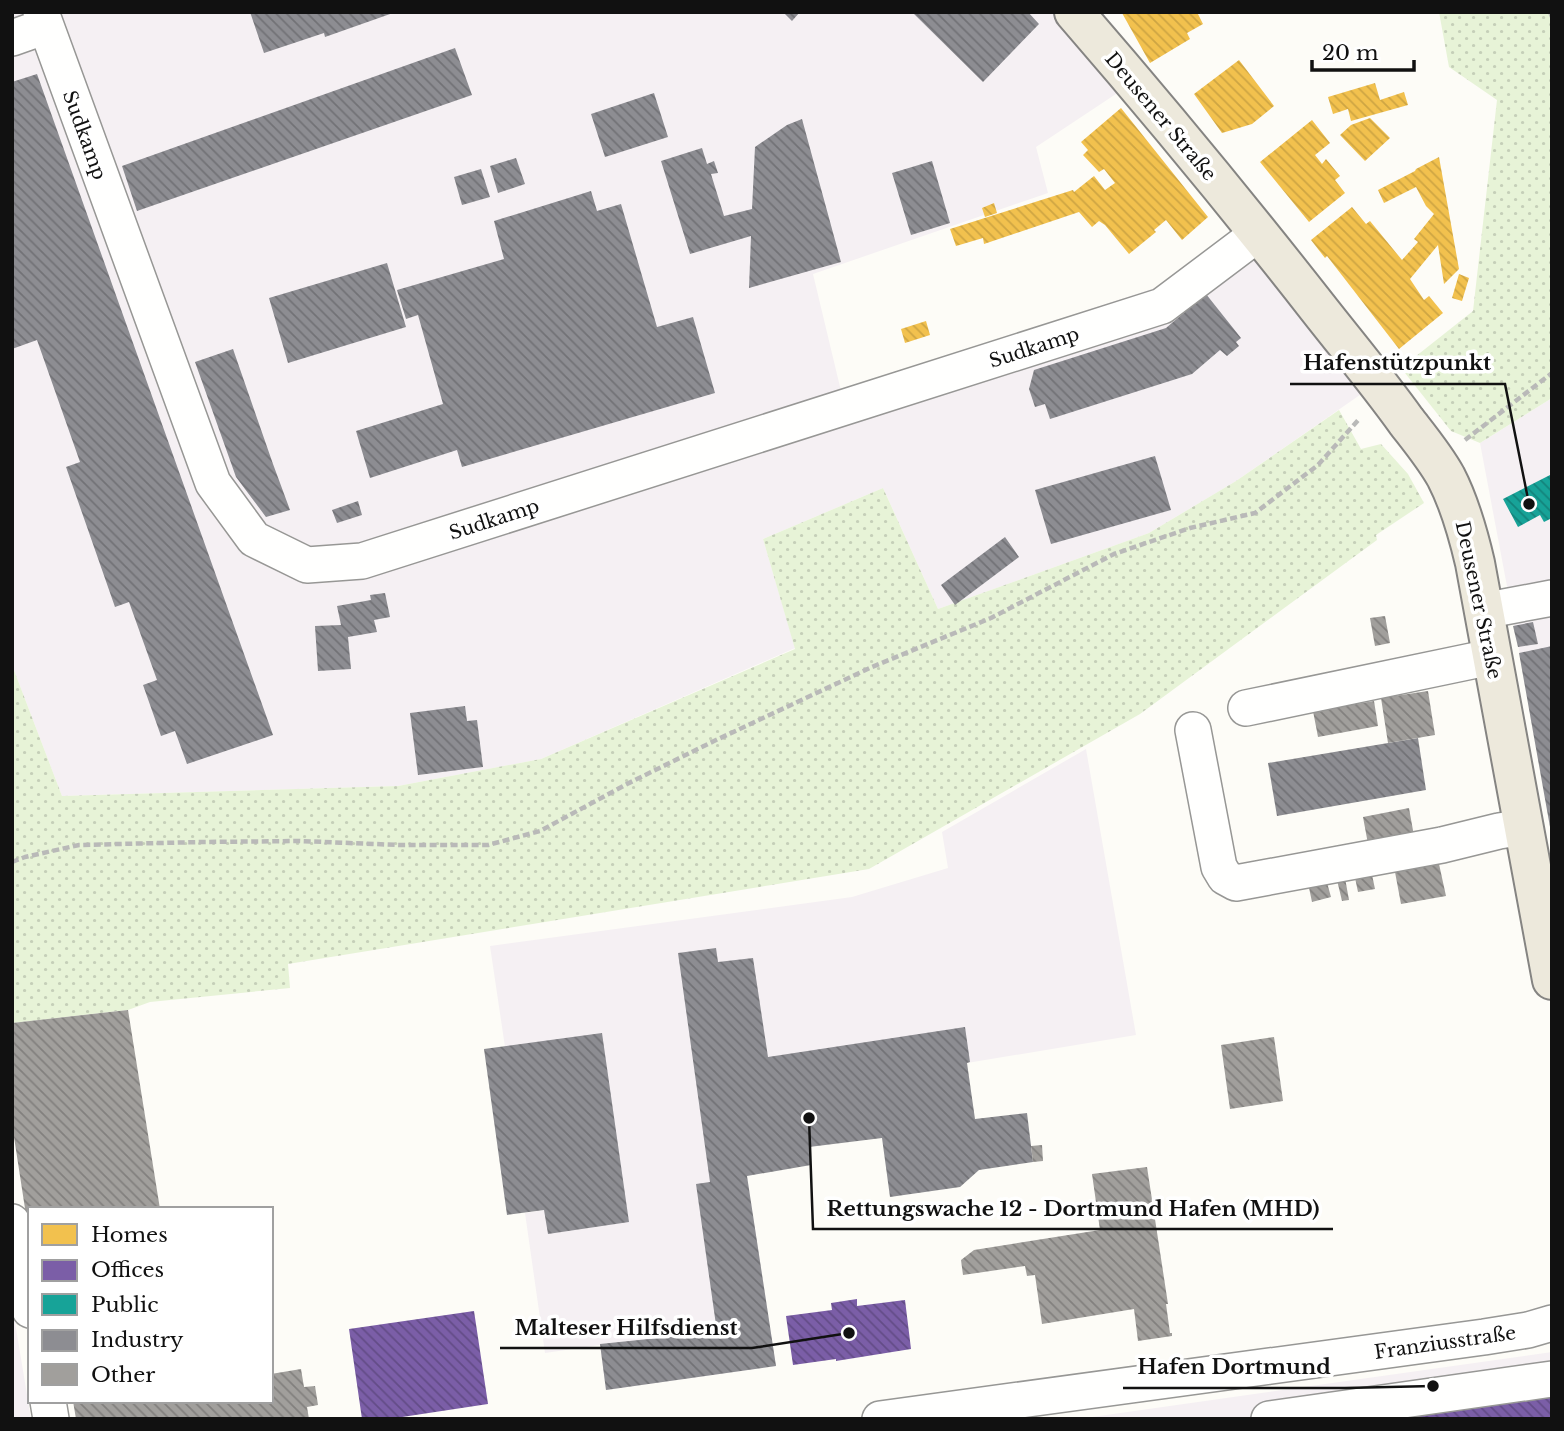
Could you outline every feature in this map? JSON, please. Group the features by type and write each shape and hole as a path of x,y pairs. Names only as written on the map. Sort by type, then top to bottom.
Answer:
{"main road":[{"name":"Deusener Straße","path":"1074,12 1259,233 1386,394 1434,458 1452,490 1475,563 1552,980"}],"street":[{"name":"Sudkamp","path":"43,19 212,483 254,539 307,565 362,561 1162,306 1259,233"},
{"path":"12,38 43,19"},
{"path":"1483,611 1552,598"},
{"path":"1246,708 1491,657"},
{"path":"1193,730 1219,867 1225,877 1236,883 1524,827"},
{"path":"12,1222 28,1300"},
{"name":"Franziusstraße","path":"880,1419 1084,1405 1528,1330 1552,1323"},
{"path":"1269,1419 1552,1379"}],"path":[{"path":"1434,458 1475,433 1552,373"},
{"path":"12,862 79,845 275,841 488,845 540,831 626,784 714,741 872,667 991,618 1114,554 1190,528 1255,513 1318,466 1368,410 1386,394"}],"shaded area":[{"path":"12,12 1062,12 1125,88 1036,147 1048,193 813,274 841,391 1158,287 1237,228 1367,390 1236,481 1149,533 938,609 883,488 763,539 795,648 541,759 398,786 62,796 12,665"},
{"path":"1552,398 1552,825 1480,443"},
{"path":"1086,749 1136,1035 967,1063 743,1151 776,1366 606,1390 600,1345 545,1353 525,1213 544,1210 521,1044 505,1047 490,946 852,897 948,868 942,832"},
{"path":"12,1304 31,1419 12,1419"},
{"path":"1552,1352 1552,1419 1078,1419"}],"green space":[{"path":"1439,12 1552,12 1552,398 1480,443 1451,431 1401,368 1473,311 1497,100 1449,67"},
{"path":"1339,410 1361,449 1381,444 1408,474 1424,503 1376,535 1377,540 1140,714 869,869 288,964 290,988 150,1002 128,1010 12,1023 12,665 62,796 398,786 541,759 795,649 763,539 883,488 938,609 1149,533 1236,481"}],"building: Homes":[{"path":"1197,12 1203,24 1187,33 1190,39 1150,63 1122,13"},
{"path":"1239,60 1274,106 1252,124 1222,133 1194,94"},
{"path":"1375,83 1380,100 1404,92 1408,105 1351,121 1348,109 1333,114 1328,97"},
{"path":"1121,108 1208,217 1182,240 1166,220 1129,254 1105,225 1099,221 1092,227 1079,212 984,244 983,238 956,246 950,229 1073,190 1074,192 1094,176 1105,190 1115,183 1104,169 1099,172 1083,155 1088,150 1081,142"},
{"path":"1370,118 1390,138 1365,161 1340,135 1351,125"},
{"path":"1312,120 1330,143 1315,155 1322,164 1326,159 1340,176 1335,180 1345,193 1309,222 1260,162"},
{"path":"1439,157 1459,269 1444,284 1438,245 1410,279 1424,300 1429,296 1443,313 1399,349 1327,256 1325,258 1311,240 1352,207 1366,224 1370,221 1402,260 1418,242 1414,239 1434,214 1426,206 1416,187 1384,203 1378,190"},
{"path":"994,203 997,213 985,217 982,208"},
{"path":"1459,274 1469,278 1462,301 1452,298"},
{"path":"926,321 930,335 905,343 901,329"}],"building: Offices":[{"path":"857,1299 857,1306 905,1300 911,1349 793,1365 786,1316 832,1310 831,1303"},
{"path":"474,1311 488,1404 389,1419 362,1419 349,1329"},
{"path":"1552,1393 1552,1418 1407,1419 1406,1413"}],"building: Public":[{"path":"1552,474 1552,518 1544,522 1540,515 1518,527 1503,499"}],"building: Industry":[{"path":"250,12 393,13 325,37 324,33 264,53"},
{"path":"783,12 800,12 792,21"},
{"path":"912,12 1028,12 1039,24 983,82"},
{"path":"455,48 472,95 137,211 122,166"},
{"path":"37,74 273,735 187,764 175,731 161,736 143,685 157,680 129,602 115,607 66,467 80,462 37,340 12,349 12,82"},
{"path":"654,93 668,137 605,157 591,114"},
{"path":"802,119 841,262 749,288 751,236 690,254 661,161 702,148 707,164 714,161 718,173 711,174 724,216 752,209 755,147 787,125"},
{"path":"516,158 525,184 498,193 490,166"},
{"path":"932,161 950,223 911,235 892,173"},
{"path":"481,169 490,197 462,205 454,177"},
{"path":"591,191 597,211 621,204 657,327 693,317 715,393 462,467 457,450 370,478 356,431 443,404 418,315 406,319 397,290 504,259 494,221"},
{"path":"387,263 406,327 288,363 269,298"},
{"path":"1206,294 1241,338 1236,342 1239,346 1227,356 1220,350 1192,374 1050,419 1045,404 1035,407 1029,389 1034,370 1166,328"},
{"path":"233,349 290,510 266,517 236,477 195,362"},
{"path":"1155,456 1171,510 1051,544 1035,490"},
{"path":"358,501 362,515 337,523 332,510"},
{"path":"1005,537 1019,557 955,605 941,585"},
{"path":"385,593 390,617 374,620 377,632 348,637 351,669 318,671 315,626 341,625 337,606 371,600 370,595"},
{"path":"1533,622 1538,644 1518,647 1513,626"},
{"path":"1552,646 1552,826 1550,827 1519,653"},
{"path":"465,706 467,721 477,720 483,767 418,775 410,713"},
{"path":"1418,738 1426,790 1277,816 1268,763"},
{"path":"716,948 718,962 753,958 768,1057 965,1027 975,1119 1027,1113 1033,1162 979,1170 960,1187 890,1197 882,1138 809,1147 811,1165 747,1176 776,1366 606,1390 600,1344 717,1332 696,1184 710,1182 678,953"},
{"path":"602,1033 629,1222 548,1234 544,1210 507,1215 484,1049"}],"building: Other":[{"path":"1385,616 1390,643 1375,646 1370,618"},
{"path":"1428,691 1435,735 1388,743 1381,698"},
{"path":"1374,701 1378,726 1318,737 1313,711"},
{"path":"1409,808 1414,836 1368,844 1363,817"},
{"path":"1439,864 1446,896 1401,904 1395,872"},
{"path":"1371,870 1375,889 1358,892 1354,873"},
{"path":"1345,878 1349,900 1342,901 1337,880"},
{"path":"1326,879 1331,897 1312,902 1308,883"},
{"path":"128,1010 160,1207 28,1207 28,1228 12,1124 12,1023"},
{"path":"1274,1037 1283,1101 1230,1109 1221,1045"},
{"path":"1042,1145 1043,1161 1033,1162 1031,1146"},
{"path":"1147,1167 1172,1336 1138,1341 1134,1309 1042,1324 1035,1275 1027,1276 1025,1266 963,1275 961,1260 974,1250 1100,1230 1092,1174"},
{"path":"301,1369 304,1387 315,1386 318,1405 307,1407 309,1419 76,1419 73,1403 273,1403 273,1374"}],"place":[{"name":"Hafenstützpunkt","path":"1529,504"},
{"name":"Rettungswache 12 - Dortmund Hafen (MHD)","path":"809,1118"},
{"name":"Malteser Hilfsdienst","path":"849,1333"},
{"name":"Hafen Dortmund","path":"1433,1386"}]}
